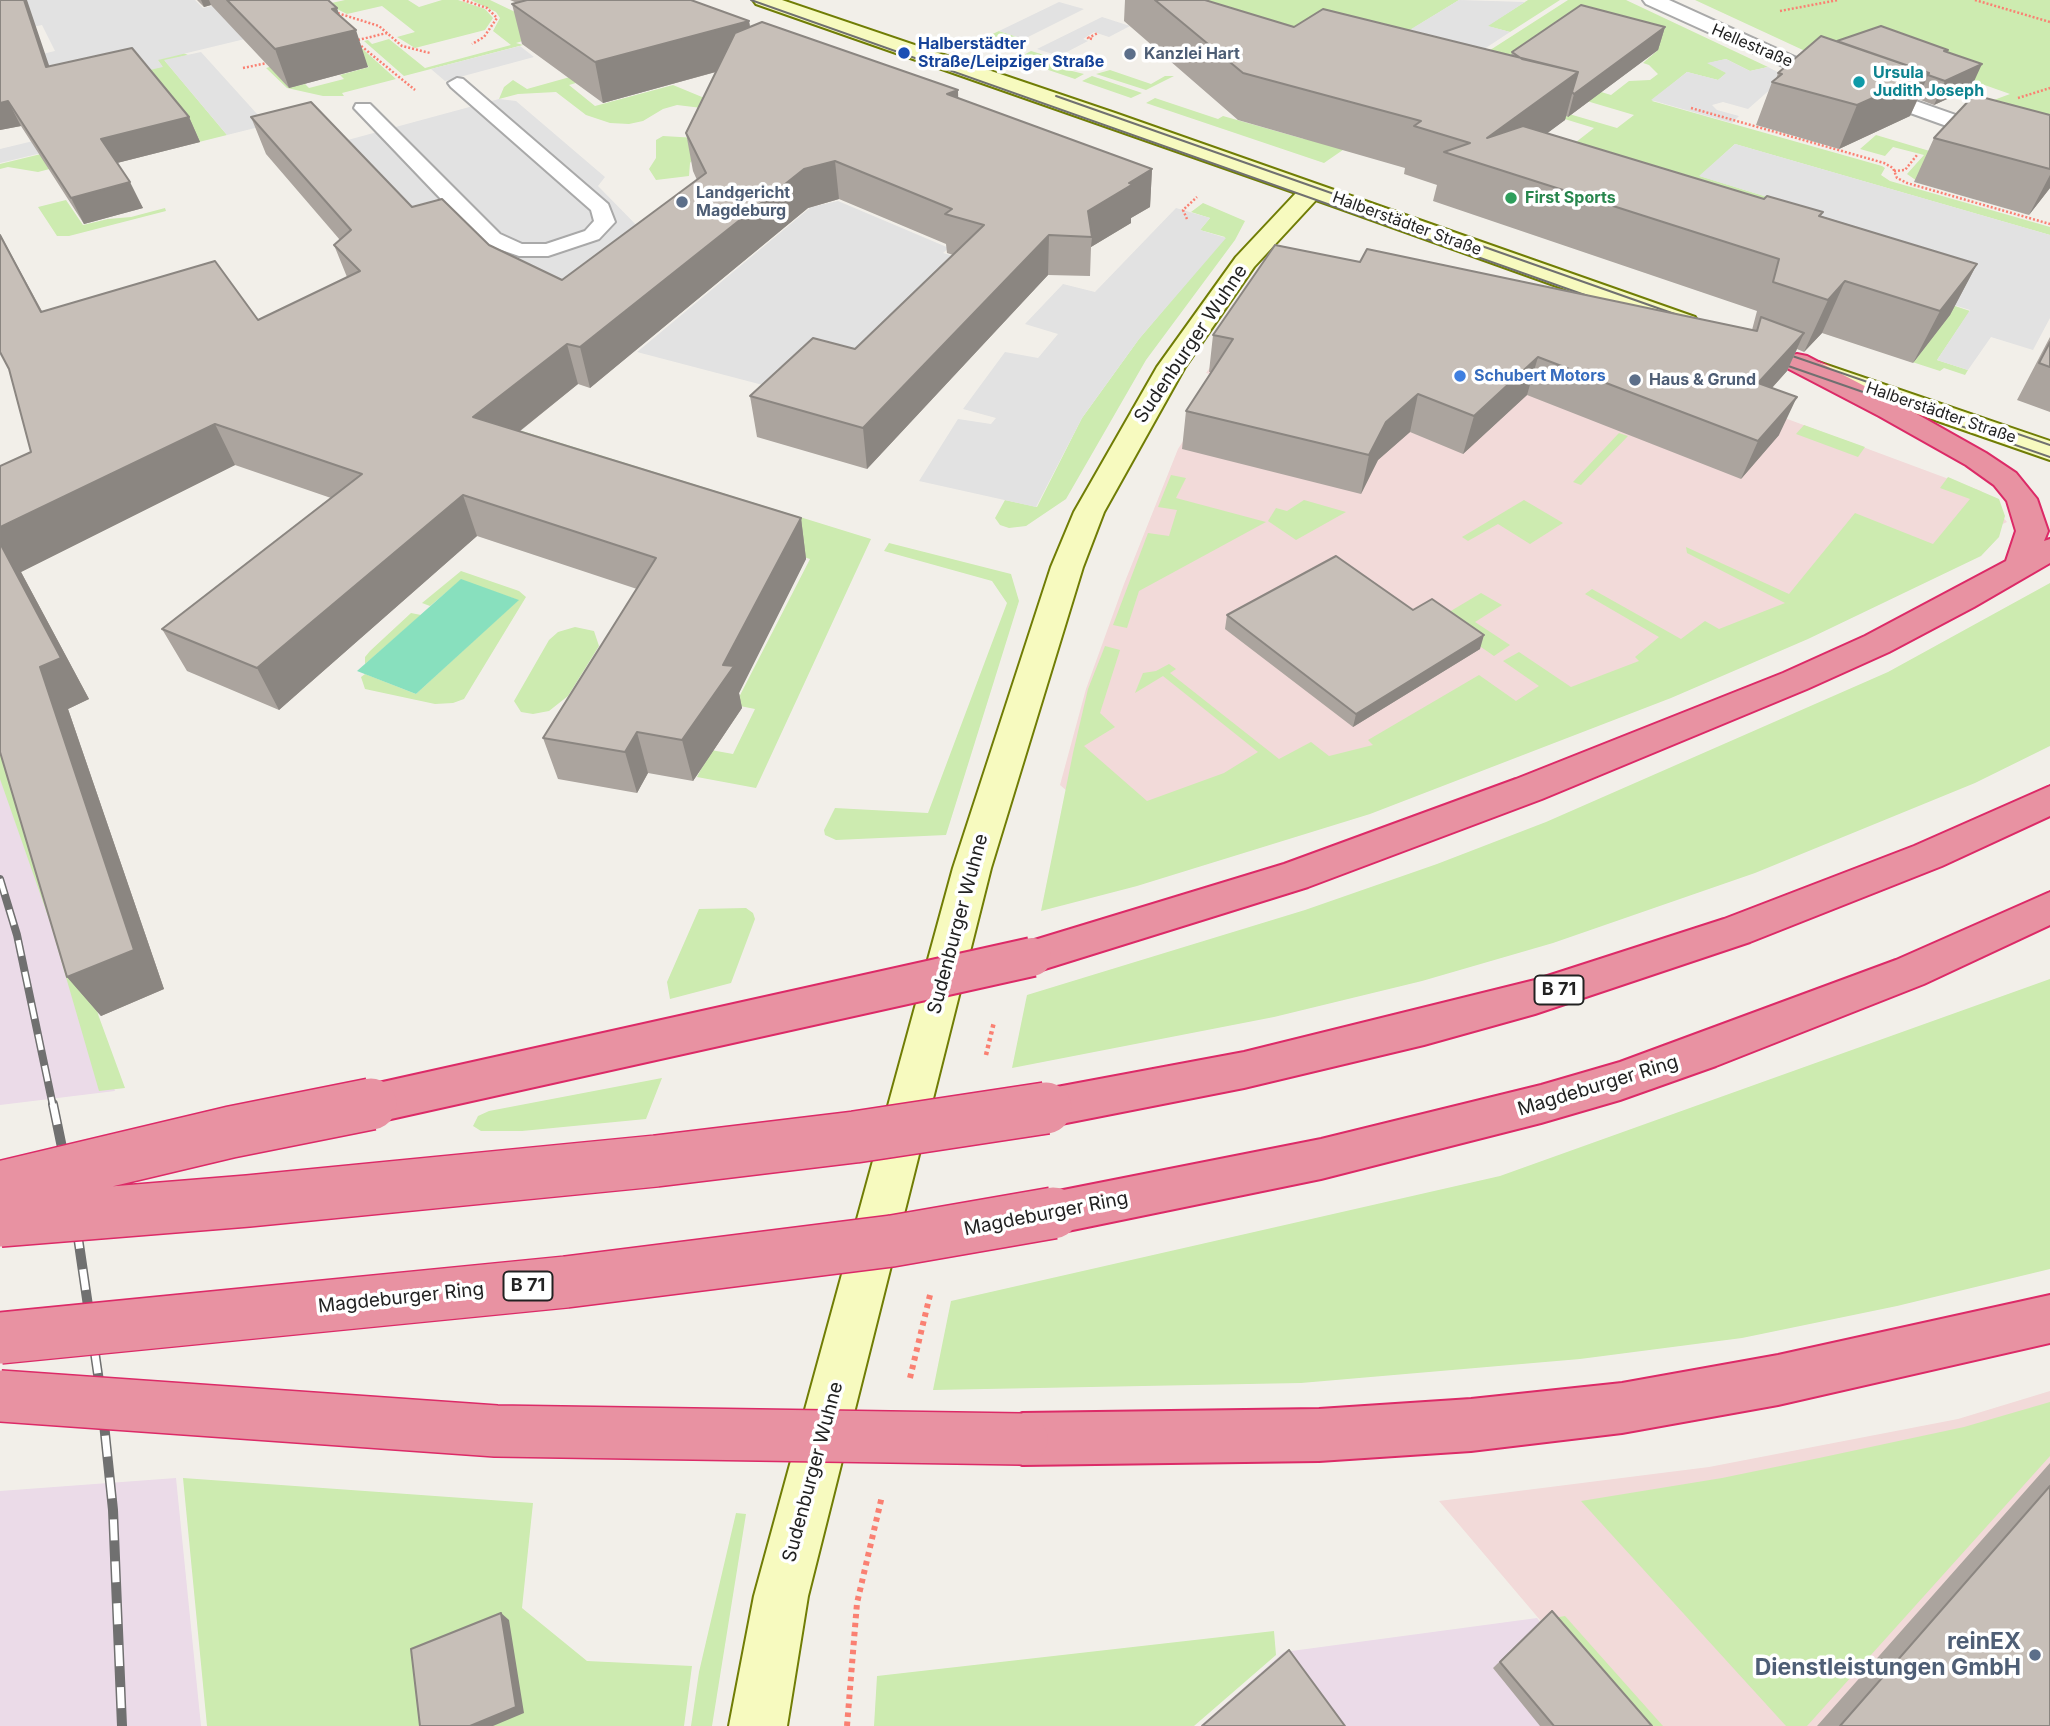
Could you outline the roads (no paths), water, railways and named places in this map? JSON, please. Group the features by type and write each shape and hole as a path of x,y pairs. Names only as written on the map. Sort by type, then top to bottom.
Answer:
{"highway":[{"path":"1784,358 1900,416 1976,459 2005,479 2022,499 2032,531 2020,568"},
{"path":"0,1186 231,1132 430,1092 1032,957 1294,876 1529,789 1796,681 1877,643 2020,568 2050,549"},
{"name":"B 71","path":"0,1221 248,1201 656,1161 896,1131 1046,1108 1244,1070 1424,1027 1642,964 1760,922 1928,856 2050,800"},
{"name":"Magdeburger Ring","path":"0,1338 580,1280 892,1241 1053,1213 1321,1159 1517,1111 1701,1054 1910,972 2050,908"},
{"path":"0,1396 496,1432 1022,1439 1319,1435 1471,1425 1622,1408 1917,1351 2050,1319"}],"main road":[{"name":"Halberstädter Straße","path":"763,0 1313,190 1705,330"},
{"name":"Sudenburger Wuhne","path":"758,1726 780,1596 972,868 1067,567 1089,512 1171,366 1245,262 1313,190"},
{"name":"Halberstädter Straße","path":"1784,358 2050,451"}],"street":[{"name":"Hellestraße","path":"1653,0 1803,68 2050,156"}],"lane":[{"path":"363,108 492,240 519,250 548,250 592,235 605,222 601,208 457,83"}],"tram line":[{"path":"751,0 1599,300"},
{"path":"1056,96 1686,318"},
{"path":"1775,350 2050,445"},
{"path":"1771,360 2050,457"}],"railway":[{"path":"0,879 17,935 53,1106"},
{"path":"53,1104 72,1196 101,1395 113,1510 122,1726"}],"place":[{"name":"Halberstädter Straße/Leipziger Straße","path":"904,53"},
{"name":"Kanzlei Hart","path":"1130,54"},
{"name":"Ursula Judith Joseph","path":"1859,82"},
{"name":"First Sports","path":"1511,198"},
{"name":"Landgericht Magdeburg","path":"682,202"},
{"name":"Schubert Motors","path":"1460,376"},
{"name":"Haus & Grund","path":"1635,380"},
{"name":"reinEX Dienstleistungen GmbH","path":"2035,1655"}]}
